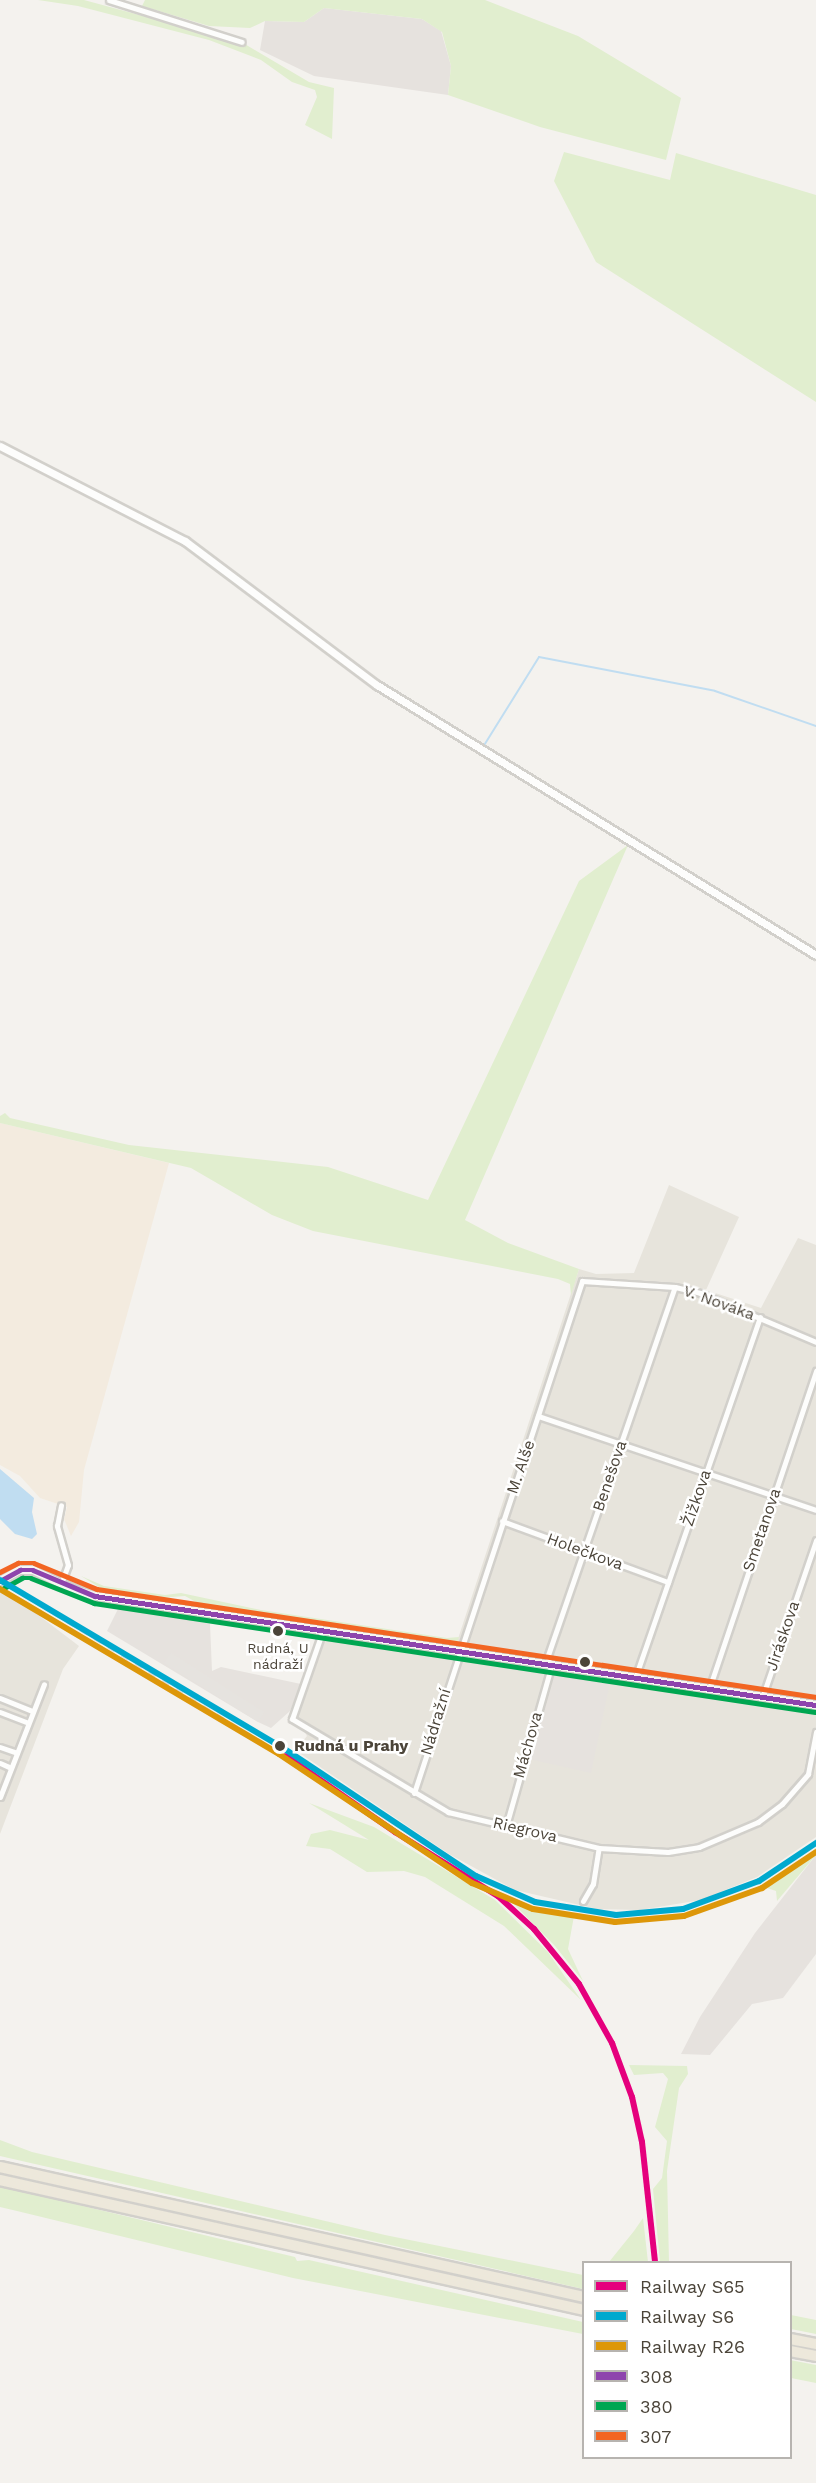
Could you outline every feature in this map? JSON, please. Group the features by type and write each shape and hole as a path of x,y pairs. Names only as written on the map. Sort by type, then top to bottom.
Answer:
{"highway":[{"path":"0,2167 582,2297"},
{"path":"0,2180 582,2310"},
{"path":"792,2339 816,2344"},
{"path":"792,2351 816,2356"}],"main road":[{"path":"0,1581 28,1570 95,1596 816,1706"}],"street":[{"path":"109,0 242,42"},
{"path":"0,446 185,541 377,686 816,955"},
{"name":"V. Nováka","path":"582,1281 675,1287 731,1303 816,1342"},
{"name":"M. Alše","path":"458,1652 582,1281"},
{"name":"Benešova","path":"549,1665 548,1655 675,1287"},
{"name":"Žižkova","path":"635,1678 760,1317"},
{"name":"Smetanova","path":"709,1689 816,1371"},
{"path":"538,1416 816,1510"},
{"path":"61,1505 57,1526 68,1565 61,1584"},
{"name":"Holečkova","path":"502,1521 668,1582"},
{"name":"Jiráskova","path":"762,1698 816,1540"},
{"name":"Riegrova","path":"323,1630 292,1719 448,1812 599,1848 668,1852 699,1847 758,1822 783,1804 808,1774 816,1732"},
{"name":"Nádražní","path":"414,1793 458,1652"},
{"name":"Máchova","path":"506,1826 549,1665"},
{"path":"0,1797 44,1684"},
{"path":"0,1698 33,1711"},
{"path":"0,1712 28,1723"},
{"path":"0,1747 16,1753"},
{"path":"0,1763 11,1768"},
{"path":"583,1901 593,1884 599,1848"}],"shaded area":[{"path":"324,8 422,19 441,31 451,66 448,95 314,76 260,50 265,21 304,22"},
{"path":"0,1123 169,1163 84,1470 79,1522 71,1536 64,1519 67,1507 40,1498 20,1476 0,1465"},
{"path":"669,1185 739,1217 706,1290 761,1308 798,1238 816,1245 816,1837 757,1877 701,1900 640,1910 597,1909 515,1890 449,1854 295,1750 307,1736 296,1717 328,1626 456,1645 579,1269 596,1274 634,1273"},
{"path":"0,1586 79,1646 63,1669 0,1834"},
{"path":"120,1605 210,1624 212,1671 221,1667 301,1684 290,1711 271,1728 107,1631"},
{"path":"171,1653 264,1712 258,1722 164,1663"},
{"path":"553,1673 610,1682 591,1773 529,1759"},
{"path":"816,1855 816,1954 783,1998 752,2004 710,2055 681,2054 700,2017 755,1933"}],"green space":[{"path":"38,0 84,0 243,43 309,82 334,88 332,139 305,125 317,97 315,90 292,82 261,60 209,40 78,6"},
{"path":"145,0 485,0 578,36 681,98 666,160 540,127 448,95 451,66 442,32 422,19 324,8 304,22 265,21 250,28 209,26 142,6"},
{"path":"564,152 670,180 676,153 816,195 816,402 596,262 554,181"},
{"path":"628,845 465,1220 508,1243 579,1269 571,1295 570,1284 558,1279 313,1231 272,1215 191,1168 0,1123 0,1116 5,1113 10,1118 129,1145 328,1167 428,1200 579,881"},
{"path":"81,1576 104,1586 165,1595 181,1593 261,1610 447,1638 459,1637 456,1645 207,1608 185,1596 159,1598 102,1589"},
{"path":"309,1803 374,1827 495,1900 548,1952 581,2000 504,1926 425,1877 404,1871 367,1872 330,1849 306,1846 311,1834 330,1830 369,1840"},
{"path":"816,1849 816,1855 777,1901 776,1891 767,1888"},
{"path":"510,1900 574,1916 568,1949 583,1981 555,1946"},
{"path":"629,2065 687,2066 688,2074 679,2088 667,2171 669,2261 660,2261 653,2189 662,2178 667,2141 655,2127 668,2079 663,2073 634,2075"},
{"path":"0,2140 32,2152 385,2235 582,2275 582,2289 0,2156"},
{"path":"0,2186 295,2257 297,2261 309,2260 582,2322 582,2334 293,2278 0,2207"},
{"path":"643,2218 648,2261 610,2261"},
{"path":"792,2315 816,2320 816,2334 792,2329"},
{"path":"792,2360 816,2365 816,2383 792,2378"}],"water":[{"path":"0,1469 34,1498 32,1512 37,1534 32,1539 15,1534 0,1519"}],"waterway":[{"path":"483,747 539,657 715,691 816,726"}],"railway":[{"path":"53,1614 286,1756"}],"rail line":[{"name":"S6","path":"0,1580 283,1748 476,1876 535,1902 616,1915 683,1909 759,1881 816,1843"},
{"name":"R26","path":"0,1589 279,1754 472,1883 533,1909 615,1922 684,1916 762,1888 816,1852"},
{"name":"S65","path":"286,1756 395,1832 498,1896 534,1929 579,1984 612,2043 632,2097 642,2142 655,2261"}],"transit line":[{"name":"307","path":"0,1572 18,1563 34,1563 97,1589 816,1697"},
{"name":"308","path":"0,1581 20,1570 33,1570 95,1596 816,1705"},
{"name":"380","path":"4,1588 22,1578 31,1578 94,1603 815,1712"}],"place":[{"name":"Rudná, U nádraží","path":"278,1631"},
{"name":"Rudná u Prahy","path":"280,1746"}]}
